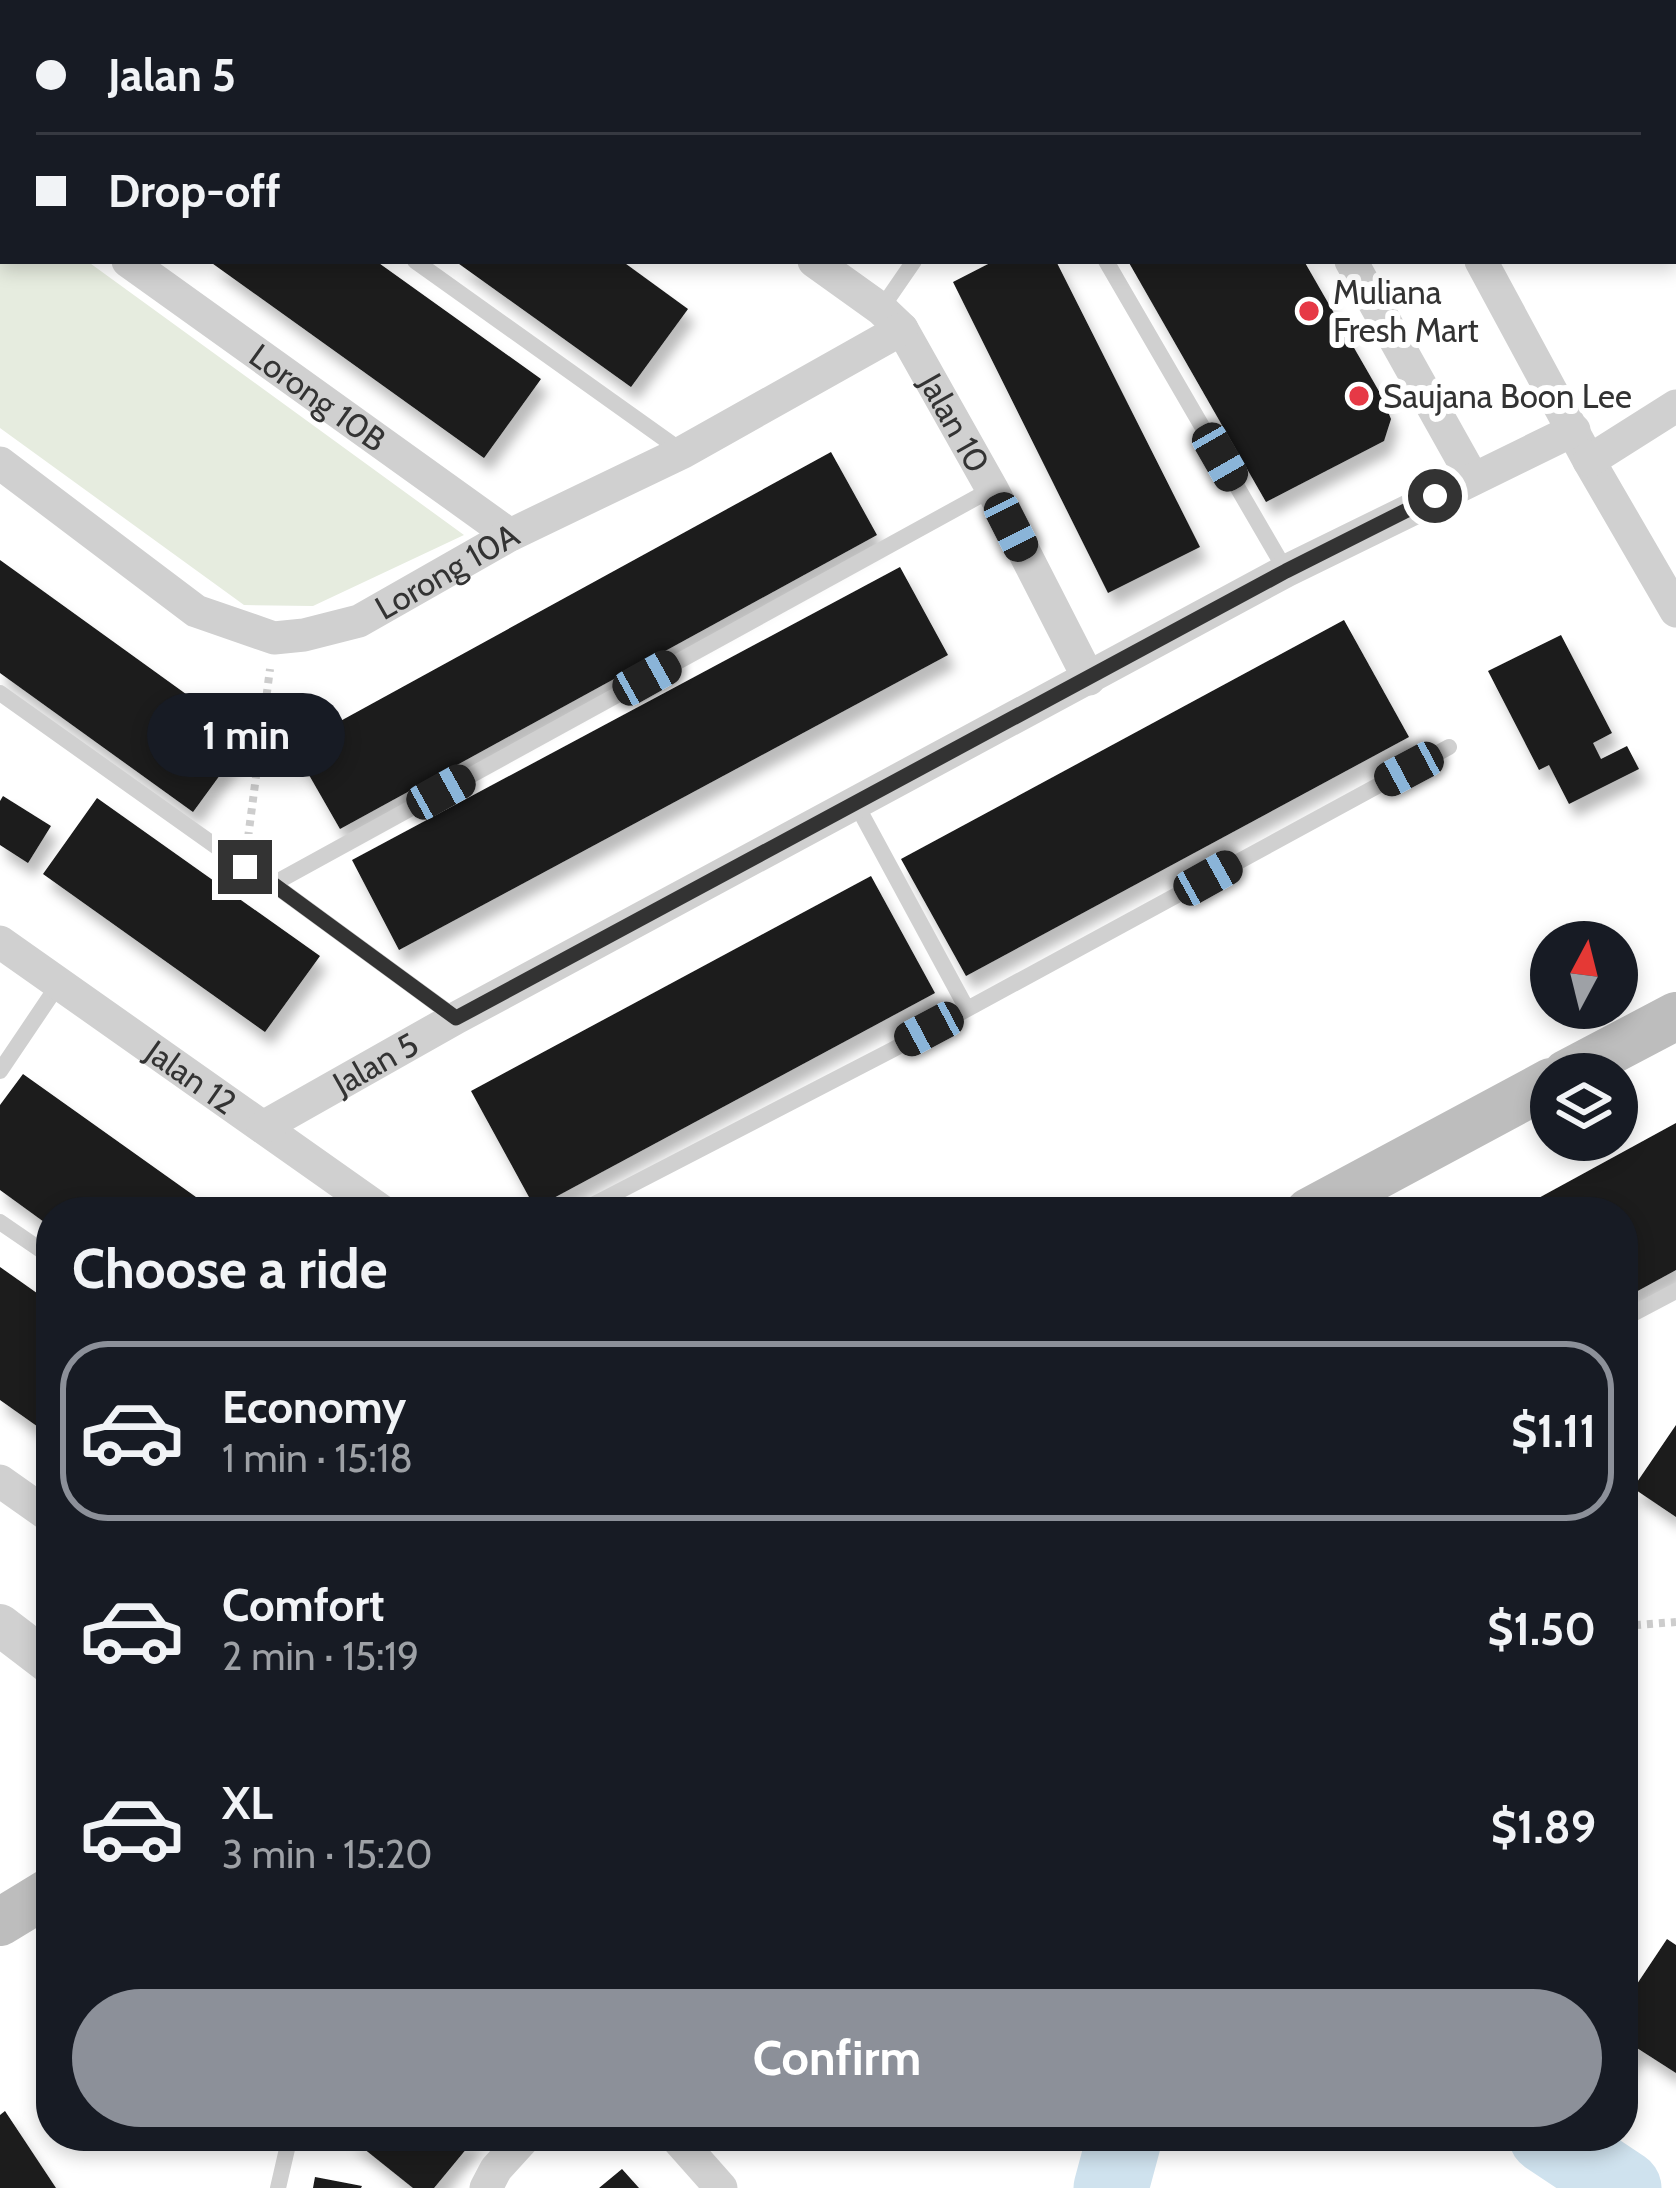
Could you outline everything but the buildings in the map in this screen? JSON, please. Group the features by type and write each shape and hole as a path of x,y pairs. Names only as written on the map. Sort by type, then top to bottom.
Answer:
{"main road":[{"path":"1605,1053 1676,1016"},
{"path":"1337,1197 1530,1093"},
{"path":"0,1922 36,1900"}],"street":[{"name":"Lorong 10B","path":"132,264 510,535"},
{"name":"Jalan 10","path":"818,264 892,319 992,489 1089,679"},
{"path":"1353,264 1472,477"},
{"path":"1483,264 1676,611"},
{"name":"Lorong 10A","path":"0,463 196,611 274,638 304,635 359,621 510,535 683,452 892,319"},
{"path":"1589,461 1676,406"},
{"name":"Jalan 5","path":"263,1127 456,1018 1286,571 1574,430"},
{"name":"Jalan 12","path":"0,942 362,1197"},
{"path":"0,1481 36,1506"},
{"path":"0,1625 36,1653"},
{"path":"486,2188 512,2151"},
{"path":"688,2151 721,2188"}],"lane":[{"path":"419,264 683,452"},
{"path":"892,319 913,264"},
{"path":"1108,264 1286,571"},
{"path":"273,884 992,489"},
{"path":"0,693 456,1018"},
{"path":"608,1197 967,1009 1449,747"},
{"path":"855,802 967,1009"},
{"path":"0,1071 58,985"},
{"path":"0,1222 36,1247"},
{"path":"1638,1311 1676,1291"},
{"path":"278,2188 287,2151"}],"path":[{"path":"245,867 274,638"},
{"path":"1638,1625 1676,1622"}],"shaded area":[{"path":"0,264 91,264 464,535 313,606 244,605 0,428"}],"waterway":[{"path":"1111,2188 1121,2151"},
{"path":"1568,2151 1624,2188"}],"place":[{"name":"Muliana Fresh Mart","path":"1309,311"},
{"name":"Saujana Boon Lee","path":"1359,396"}],"route":[{"path":"245,867 456,1018 1286,571 1435,496"}]}
